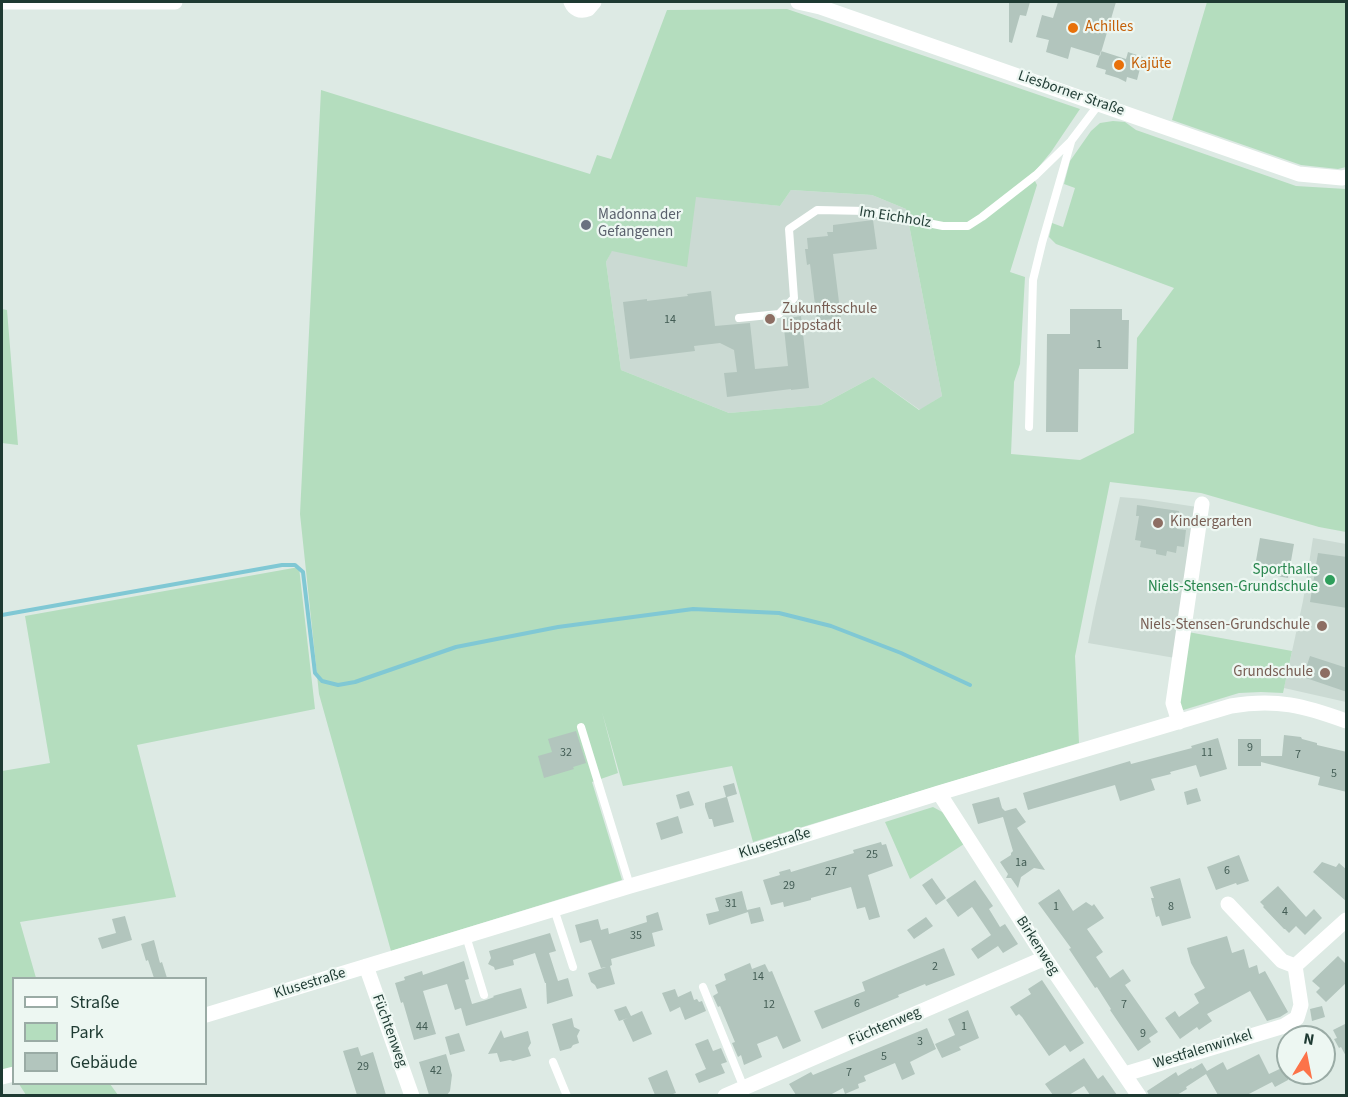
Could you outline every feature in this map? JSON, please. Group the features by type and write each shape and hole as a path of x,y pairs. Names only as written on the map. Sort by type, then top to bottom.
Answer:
{"street":[{"path":"2,2 175,2"},
{"path":"571,2 581,11 588,9 594,2"},
{"name":"Liesborner Straße","path":"798,2 820,7 1299,174 1347,177"},
{"path":"1179,722 1173,703 1202,504"},
{"name":"Klusestraße","path":"207,1015 1231,706 1264,702 1291,705 1319,711 1347,721"},
{"name":"Birkenweg","path":"939,793 1045,958 1139,1095"},
{"path":"1228,904 1282,962 1295,966 1347,920"},
{"name":"Füchtenweg","path":"733,1093 1045,958"},
{"name":"Füchtenweg","path":"366,966 412,1095"},
{"name":"Westfalenwinkel","path":"1125,1074 1291,1022 1297,1018 1301,1005 1295,966"}],"lane":[{"name":"Im Eichholz","path":"739,318 779,314 794,298 789,229 817,210 867,211 943,226 968,225 982,217 1036,175 1071,141 1099,104"},
{"name":"Im Eichholz","path":"1029,427 1033,280 1071,141"},
{"path":"581,727 630,886"},
{"path":"554,909 573,967"},
{"path":"466,936 484,995"},
{"path":"703,987 733,1093"},
{"path":"553,1062 567,1095"}],"shaded area":[{"name":"Zukunftsschule Lippstadt","path":"791,190 872,195 906,209 942,396 920,410 873,377 821,405 729,413 621,370 606,262 612,250 696,196 780,206"},
{"path":"1120,497 1197,507 1175,658 1088,643"},
{"name":"Niels-Stensen-Grundschule","path":"1313,538 1346,544 1346,702 1284,688 1303,601"}],"green space":[{"path":"1207,2 1346,2 1346,167 1338,169 1301,165 1172,120"},
{"path":"787,9 1080,109 1051,152 1032,175 1037,185 1010,272 1025,277 1020,364 1014,382 1011,454 1080,460 1134,433 1137,338 1174,288 1056,244 1049,237 1052,223 1063,227 1075,188 1064,184 1070,161 1091,131 1100,123 1125,122 1136,130 1296,186 1346,189 1346,532 1319,527 1201,493 1110,482 1075,656 1079,743 753,842 732,766 623,786 602,712 618,773 592,782 622,880 391,951 319,694 300,514 321,90 590,174 597,155 611,159 667,10","holes":["791,190 872,195 906,209 942,396 919,410 873,377 821,405 729,413 621,370 606,262 612,251 687,267 696,197 780,206"]},
{"path":"2,309 7,310 18,445 2,443"},
{"path":"299,567 315,709 137,745 176,897 20,922 36,977 12,977 12,1067 2,1071 2,771 50,763 25,616"},
{"path":"1188,632 1292,651 1283,693 1239,693 1180,711 1179,698"},
{"path":"933,807 944,813 964,844 910,879 885,822"},
{"path":"20,1085 111,1085 118,1095 26,1095"}],"building":[{"path":"1009,2 1030,2 1026,16 1020,15 1012,43 1009,42"},
{"name":"Achilles","path":"1058,2 1116,2 1100,56 1071,47 1068,59 1046,52 1049,40 1036,37 1042,15 1053,18"},
{"name":"Kajüte","path":"1101,51 1126,59 1128,52 1143,57 1137,80 1127,77 1126,82 1105,74 1106,70 1096,67"},
{"path":"873,220 877,249 833,254 841,318 817,321 810,264 807,265 805,249 808,249 807,238 828,236 827,232 833,232 833,225"},
{"path":"711,291 715,326 750,323 755,369 788,366 783,319 801,316 809,388 727,397 724,373 737,372 734,350 720,343 694,346 695,351 630,359 623,302 688,296 687,294"},
{"path":"1070,309 1122,309 1122,320 1129,320 1128,369 1079,369 1078,432 1046,432 1047,334 1070,334"},
{"name":"Kindergarten","path":"1137,505 1179,511 1177,529 1186,530 1184,547 1177,546 1176,553 1167,551 1166,556 1156,554 1156,550 1140,547 1141,541 1135,540 1139,516 1136,516"},
{"path":"1260,538 1294,544 1288,578 1254,572"},
{"name":"Sporthalle Niels-Stensen-Grundschule","path":"1318,553 1347,557 1347,608 1310,602"},
{"name":"Grundschule","path":"1310,656 1347,668 1347,692 1303,677"},
{"path":"576,731 586,763 544,778 538,756 552,752 548,739"},
{"path":"1284,735 1301,737 1317,745 1347,752 1347,792 1318,785 1320,777 1261,762 1261,766 1238,766 1238,739 1261,739 1261,756 1282,756"},
{"path":"1218,738 1227,769 1200,777 1196,765 1151,779 1155,790 1120,801 1115,785 1028,810 1023,793 1130,761 1131,764 1192,748 1191,746"},
{"path":"734,783 737,794 727,797 734,822 714,827 712,819 709,819 705,803 726,797 723,786"},
{"path":"1197,788 1201,801 1187,805 1184,792"},
{"path":"689,791 694,805 680,809 676,795"},
{"path":"999,797 1005,811 1016,808 1026,822 1017,828 1045,870 1034,868 1021,877 1018,888 1011,878 1006,878 1008,874 1000,862 1013,851 1003,817 978,824 972,804"},
{"path":"678,816 683,833 661,840 656,823"},
{"path":"881,842 882,845 886,844 893,866 868,875 880,917 869,920 865,907 857,909 851,887 784,907 783,902 771,905 763,880 780,875 779,872 790,869 791,872 854,853 853,850"},
{"path":"1239,855 1249,881 1216,890 1207,867"},
{"path":"1322,862 1336,867 1339,863 1347,870 1347,902 1313,872"},
{"path":"932,878 946,898 936,905 922,885"},
{"path":"1180,878 1191,918 1162,926 1159,916 1156,917 1150,887"},
{"path":"975,880 993,906 989,909 1000,927 1005,924 1018,944 1003,953 998,946 978,959 971,949 991,935 972,907 958,917 946,900"},
{"path":"1278,886 1306,917 1314,909 1322,918 1305,935 1296,926 1289,933 1260,902"},
{"path":"1059,889 1073,911 1086,902 1092,906 1094,904 1104,918 1087,929 1103,952 1096,957 1110,978 1123,969 1131,981 1125,985 1158,1032 1149,1038 1151,1042 1138,1051 1097,987 1095,988 1069,949 1071,948 1038,903"},
{"path":"742,891 747,910 760,907 764,921 751,924 748,912 709,925 706,914 719,911 715,898"},
{"path":"658,912 663,930 652,933 655,946 611,959 612,965 610,966 615,984 597,989 588,973 606,967 601,968 591,940 580,943 575,925 598,919 601,930 608,928 609,934 647,922 646,916"},
{"path":"125,916 132,940 102,949 98,938 116,933 112,919"},
{"path":"926,917 933,926 914,939 907,930"},
{"path":"550,933 556,951 549,953 558,981 568,978 573,996 547,1004 546,983 535,953 513,960 514,965 495,970 488,964 491,958 489,951"},
{"path":"1227,936 1232,953 1244,949 1249,968 1257,965 1259,974 1265,971 1288,1012 1267,1021 1250,991 1207,1014 1212,1021 1199,1030 1197,1027 1180,1039 1165,1018 1175,1011 1179,1017 1199,1003 1194,994 1205,988 1191,963 1187,948"},
{"path":"154,940 167,977 154,977 141,944"},
{"path":"944,948 955,975 926,986 925,984 822,1029 814,1011 865,991 862,982"},
{"path":"1338,956 1347,965 1347,982 1326,1002 1316,992 1320,988 1312,981"},
{"path":"464,961 469,979 465,980 472,1004 521,988 527,1008 466,1026 461,1008 455,1010 447,984 423,991 436,1034 414,1040 395,983 405,980 404,977 422,971 423,975"},
{"path":"750,963 752,969 765,964 769,972 772,971 801,1041 783,1049 777,1036 757,1044 762,1057 744,1065 741,1055 738,1057 732,1043 735,1042 720,1006 718,1007 713,996 718,993 715,985 726,980 724,974"},
{"path":"1042,980 1084,1043 1070,1052 1065,1045 1049,1056 1022,1017 1019,1014 1016,1016 1010,1007 1031,994 1028,989"},
{"path":"675,989 678,997 691,991 694,1000 702,1001 706,1011 685,1020 680,1007 670,1012 662,993"},
{"path":"626,1006 631,1016 642,1011 652,1034 633,1042 623,1020 628,1018 619,1021 614,1010"},
{"path":"1322,1006 1325,1017 1312,1021 1310,1009"},
{"path":"968,1010 979,1038 959,1047 961,1050 942,1058 935,1044 955,1035 948,1019"},
{"path":"572,1018 574,1027 580,1030 577,1036 579,1043 560,1051 552,1024"},
{"path":"1347,1023 1347,1058 1336,1043 1336,1028"},
{"path":"927,1028 936,1049 910,1062 915,1074 902,1080 895,1063 864,1076 866,1081 858,1084 859,1088 845,1094 843,1088 830,1095 796,1095 789,1084 811,1072 813,1075"},
{"path":"501,1030 504,1038 528,1031 531,1043 528,1048 531,1056 500,1062 497,1053 488,1054"},
{"path":"459,1033 465,1051 450,1055 445,1037"},
{"path":"708,1039 713,1051 721,1048 727,1062 721,1064 725,1073 699,1083 695,1074 706,1069 695,1044"},
{"path":"358,1047 361,1056 373,1052 386,1095 357,1095 343,1051"},
{"path":"446,1054 452,1075 450,1091 447,1095 429,1095 419,1062"},
{"path":"1259,1054 1269,1074 1276,1071 1276,1085 1279,1085 1275,1087 1272,1082 1247,1095 1218,1095 1206,1074 1177,1095 1149,1095 1147,1091 1176,1072 1178,1076 1202,1063 1207,1071 1223,1062 1227,1070"},
{"path":"1084,1058 1098,1079 1103,1075 1117,1095 1090,1095 1084,1086 1069,1095 1053,1095 1045,1084"},
{"path":"667,1070 676,1093 655,1095 648,1078"}],"waterway":[{"path":"2,615 282,565 295,565 303,572 315,673 322,681 338,685 355,682 456,647 558,627 693,609 779,613 831,626 901,653 970,685"}],"place":[{"name":"Achilles","path":"1073,28"},
{"name":"Kajüte","path":"1119,65"},
{"name":"Madonna der Gefangenen","path":"586,225"},
{"name":"Zukunftsschule Lippstadt","path":"770,319"},
{"name":"Kindergarten","path":"1158,523"},
{"name":"Sporthalle Niels-Stensen-Grundschule","path":"1330,580"},
{"name":"Niels-Stensen-Grundschule","path":"1322,626"},
{"name":"Grundschule","path":"1325,673"}]}
